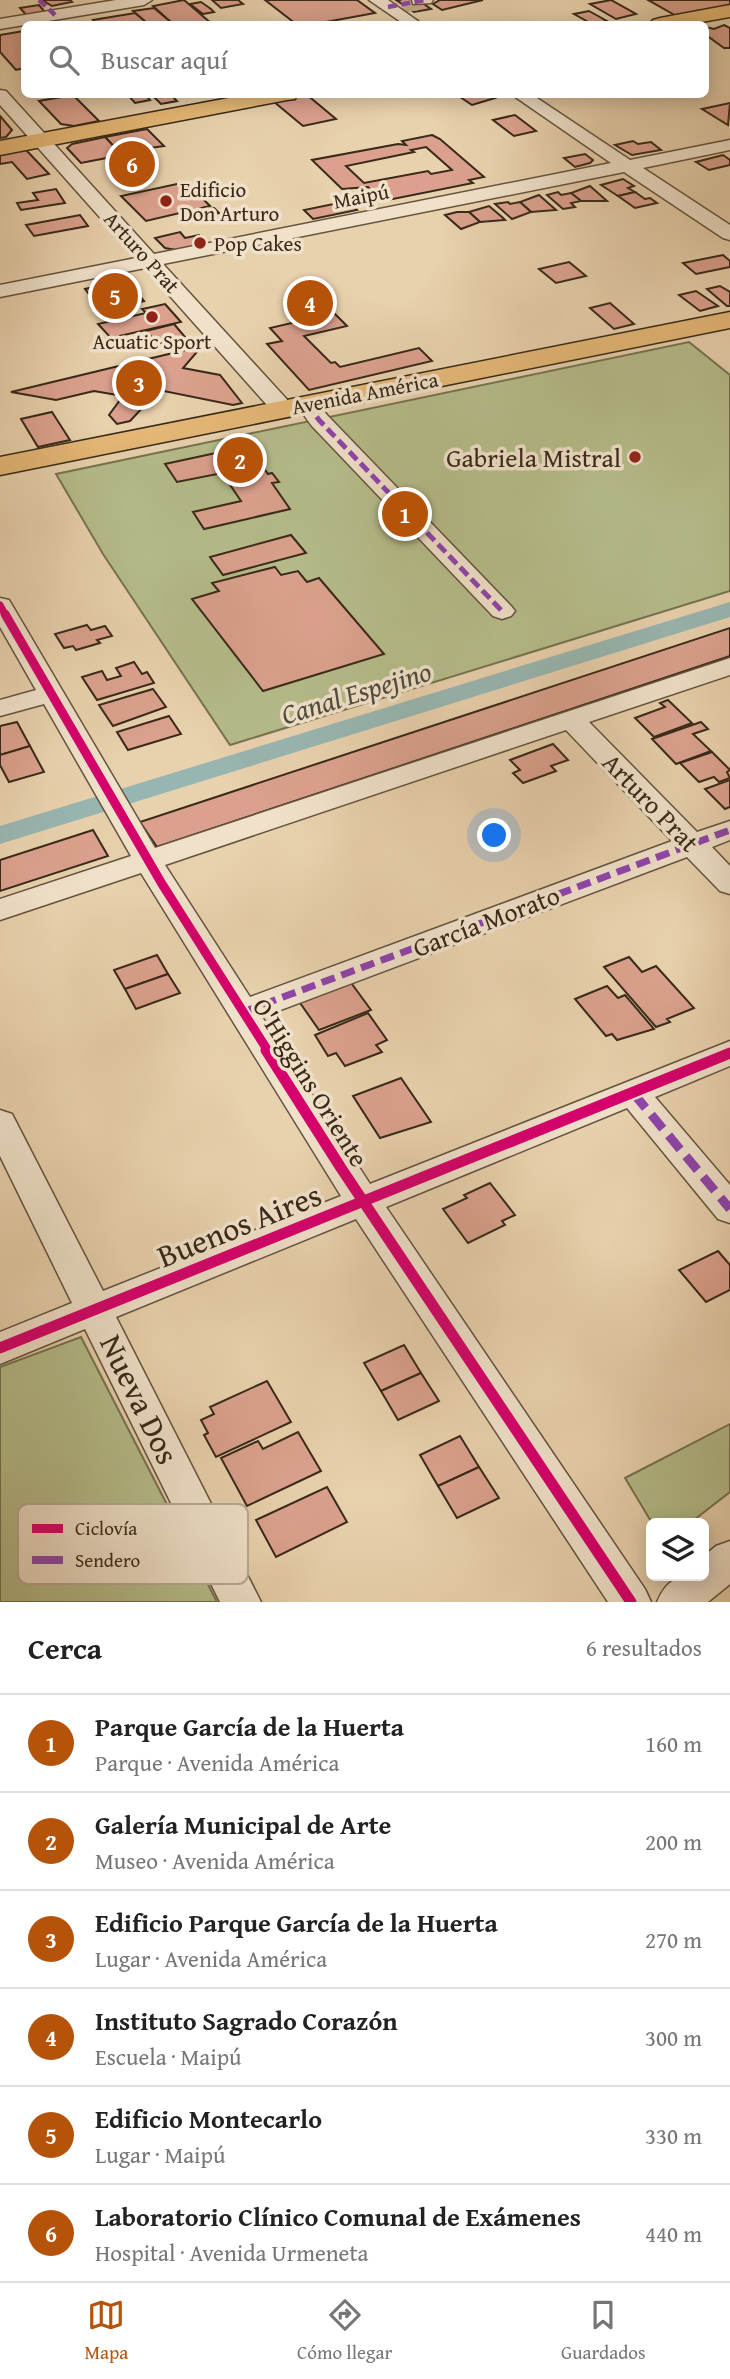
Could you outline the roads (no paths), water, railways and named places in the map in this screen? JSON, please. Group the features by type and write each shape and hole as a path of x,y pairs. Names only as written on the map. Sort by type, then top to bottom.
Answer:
{"main road":[{"path":"676,21 730,11"},
{"path":"0,148 266,98"},
{"name":"Avenida América","path":"0,466 730,320"}],"street":[{"path":"39,0 55,15"},
{"path":"0,24 144,0"},
{"path":"389,4 410,21"},
{"name":"Arturo Prat","path":"0,95 150,261 295,407 319,420 502,611"},
{"path":"525,98 730,234"},
{"name":"Maipú","path":"0,291 730,145"},
{"name":"O'Higgins Oriente","path":"0,605 148,861 362,1202 631,1602"},
{"path":"0,910 730,666"},
{"path":"0,708 51,694"},
{"name":"Arturo Prat","path":"572,720 730,884"},
{"name":"García Morato","path":"243,1012 730,830"},
{"name":"Buenos Aires","path":"0,1348 730,1053"},
{"path":"634,1094 730,1209"},
{"name":"Nueva Dos","path":"0,1123 193,1504"},
{"path":"677,1602 730,1559"},
{"name":"Nueva Dos","path":"232,1584 241,1602"}],"waterway":[{"name":"Canal Espejino","path":"0,835 730,609"}],"tunnel":[{"path":"402,4 419,1"}],"place":[{"name":"Laboratorio Clínico Comunal de Exámenes","path":"132,164"},
{"name":"Edificio Don Arturo","path":"166,201"},
{"name":"Pop Cakes","path":"200,243"},
{"name":"Edificio Montecarlo","path":"115,296"},
{"name":"Instituto Sagrado Corazón","path":"310,303"},
{"name":"Acuatic Sport","path":"152,317"},
{"name":"Edificio Parque García de la Huerta","path":"139,383"},
{"name":"Gabriela Mistral","path":"635,457"},
{"name":"Galería Municipal de Arte","path":"240,460"},
{"name":"Parque García de la Huerta","path":"405,514"}]}
